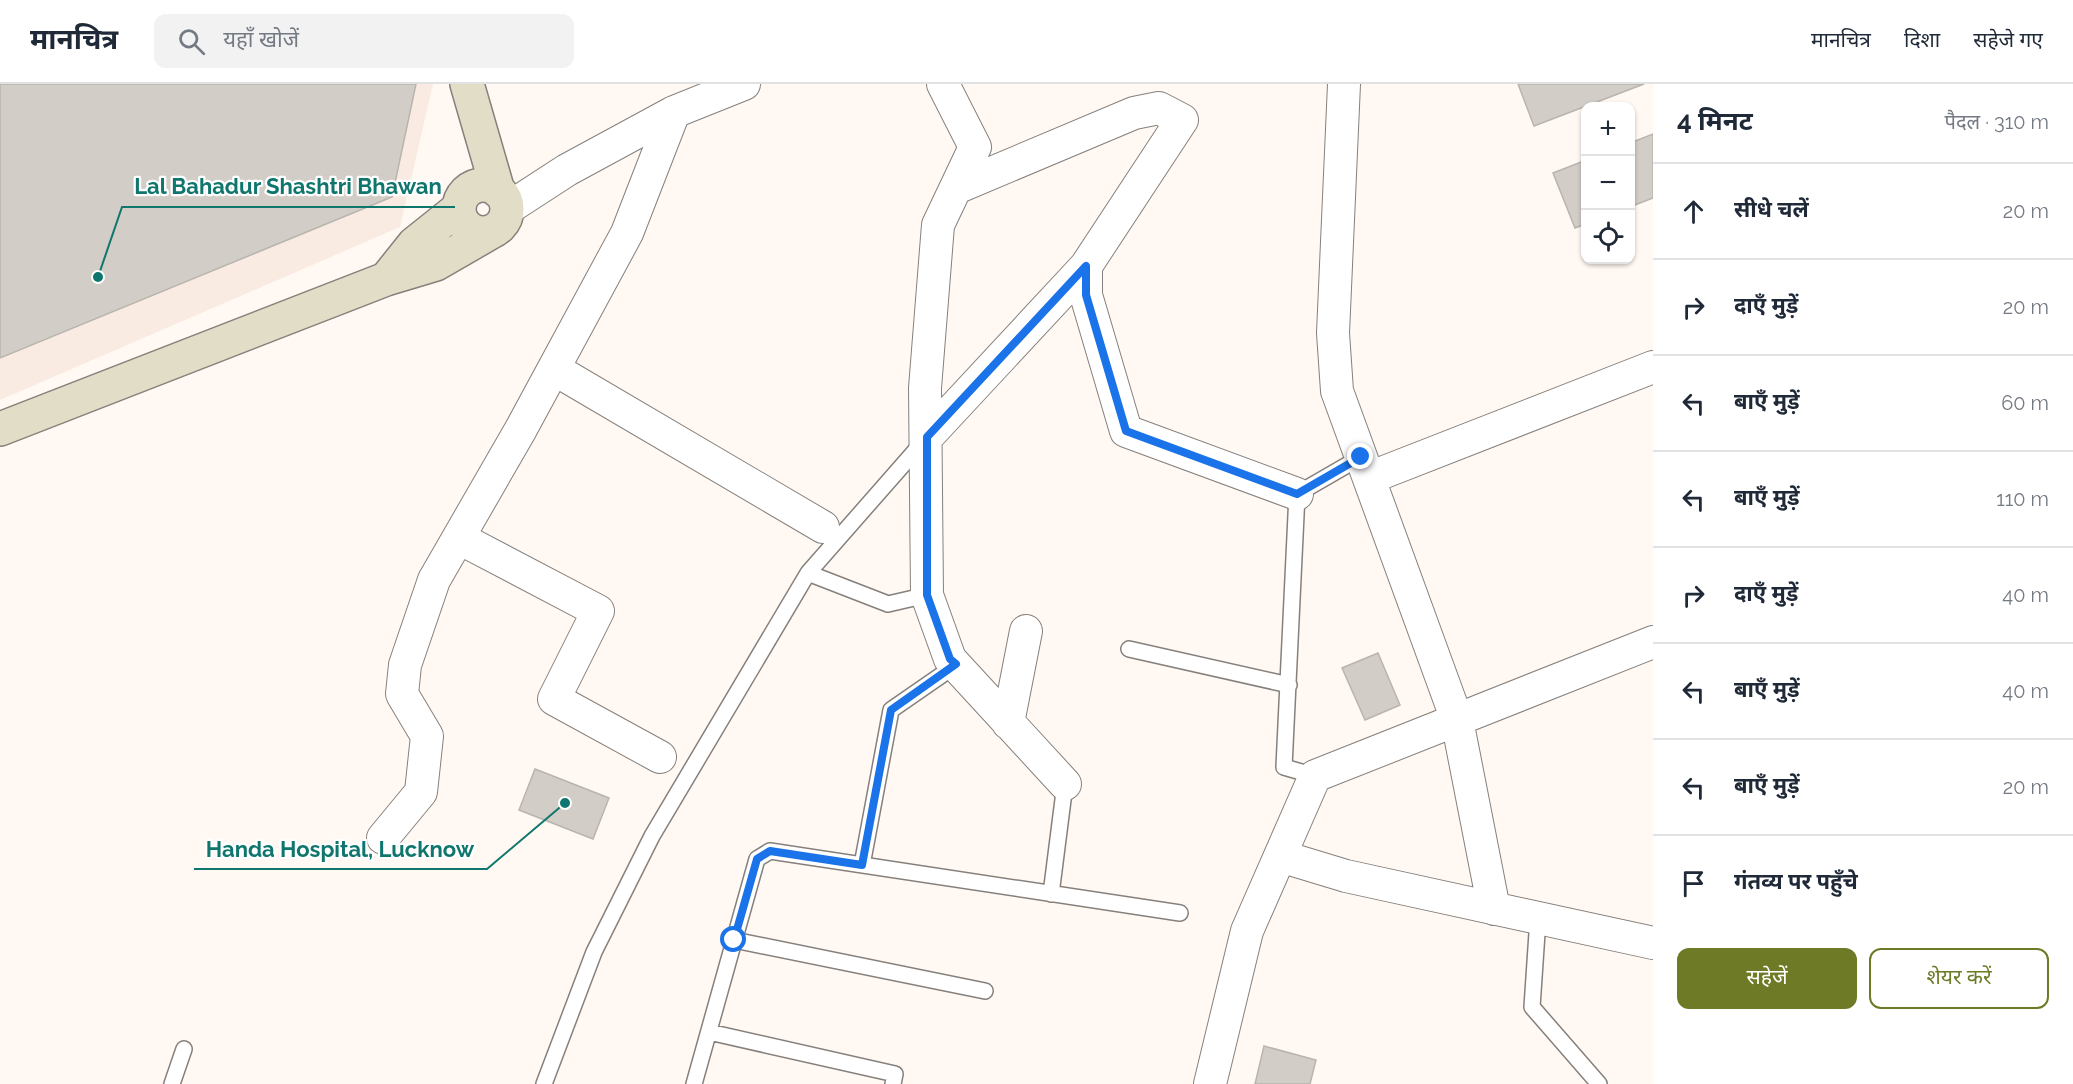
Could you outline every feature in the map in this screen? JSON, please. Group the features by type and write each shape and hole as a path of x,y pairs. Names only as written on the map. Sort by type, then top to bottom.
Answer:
{"street":[{"path":"465,84 485,206"},
{"path":"0,429 387,279 436,264 485,206 567,170 674,112 744,84"},
{"path":"943,84 975,147 938,225 925,388 927,595 950,659 1065,784"},
{"path":"1344,84 1333,333 1337,391 1457,720 1494,909"},
{"path":"927,437 1086,266 1182,120 1158,108 1134,113 956,188"},
{"path":"383,837 421,792 427,736 402,694 405,665 434,580 554,369 627,233 674,112"},
{"path":"1086,266 1086,295 1126,431 1297,494"},
{"path":"1365,468 1653,367"},
{"path":"554,369 823,526"},
{"path":"459,537 598,611 554,699 660,757"},
{"path":"1008,723 1026,631"},
{"path":"1210,1084 1247,931 1315,776 1653,642"},
{"path":"1280,856 1346,876 1649,940"}],"lane":[{"path":"544,1084 594,952 652,836 808,573 927,437"},
{"path":"1315,776 1284,767 1297,494 1365,468"},
{"path":"808,573 888,604 927,595"},
{"path":"1129,649 1288,685"},
{"path":"862,865 891,710 956,664"},
{"path":"1051,894 1065,784"},
{"path":"694,1084 757,859 770,851 1180,913"},
{"path":"1538,918 1532,1007 1599,1084"},
{"path":"734,940 986,991"},
{"path":"709,1032 895,1074 893,1084"},
{"path":"172,1084 184,1049"}],"shaded area":[{"path":"0,84 433,84 400,227 0,400"}],"building":[{"path":"0,84 416,84 392,197 0,358"},
{"path":"1518,84 1644,84 1597,102 1581,102 1581,108 1534,126"},
{"path":"1653,134 1653,198 1635,205 1635,156 1635,141"},
{"path":"1581,162 1581,226 1575,228 1553,173"},
{"path":"1378,653 1400,705 1365,720 1342,668"},
{"path":"535,769 609,798 593,839 519,810"},
{"path":"1264,1046 1316,1060 1310,1084 1255,1084"}],"place":[{"name":"Lal Bahadur Shashtri Bhawan","path":"98,277"},
{"name":"Handa Hospital, Lucknow","path":"565,803"}],"route":[{"path":"734,940 757,859 770,851 862,865 891,710 956,664 950,659 927,595 927,437 1086,266 1086,295 1126,431 1297,494 1361,457"}]}
